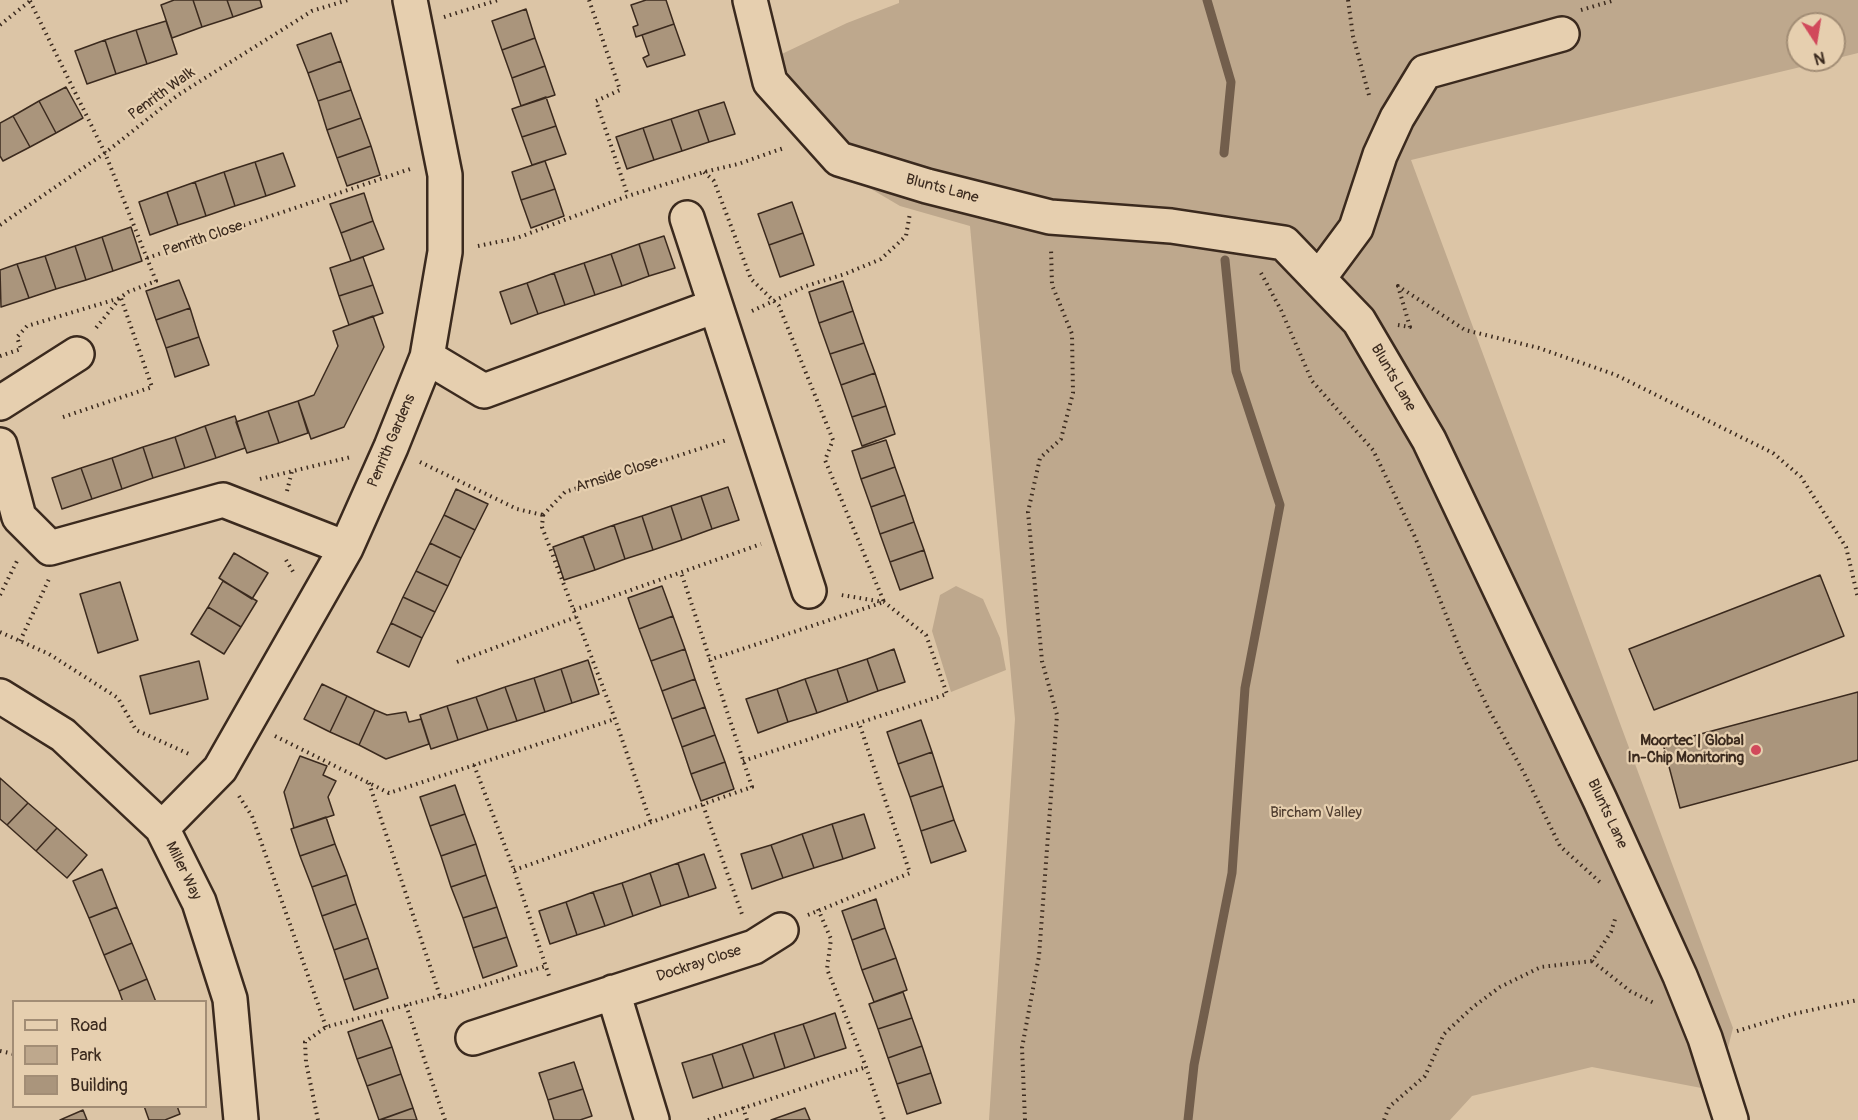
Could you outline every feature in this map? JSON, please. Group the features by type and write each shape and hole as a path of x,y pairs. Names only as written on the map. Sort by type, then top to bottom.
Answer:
{"street":[{"name":"Blunts Lane","path":"750,0 770,82 839,159 927,186 1050,217 1171,226 1284,243 1359,321 1429,440 1600,800 1680,976 1702,1032 1731,1120"},
{"name":"Penrith Gardens","path":"162,828 220,769 346,548 391,447 427,357 445,252 445,176 413,13"},
{"path":"1319,278 1356,228 1380,155 1398,118 1425,72 1562,34"},
{"path":"687,218 809,591"},
{"path":"427,357 484,391 715,306"},
{"path":"0,403 77,354"},
{"path":"0,446 19,517 50,548 223,500 346,548"},
{"name":"Miller Way","path":"0,696 63,735 162,828 199,902 230,999 240,1120"},
{"name":"Dockray Close","path":"473,1038 561,1010 767,938"},
{"path":"613,992 652,1120"}],"path":[{"path":"0,25 31,0 105,153 147,258"},
{"name":"Penrith Walk","path":"0,225 105,153 178,95 312,11 348,0"},
{"path":"413,13 498,0"},
{"path":"589,0 620,90 596,101 628,196"},
{"path":"1348,0 1353,36 1372,108"},
{"path":"445,252 517,238 628,196 788,147"},
{"name":"Penrith Close","path":"77,354 121,297 156,281 147,258 442,158"},
{"path":"704,172 714,181 751,279 779,306 833,440 825,460 884,602 926,635 947,694 743,761"},
{"path":"1025,1120 1022,1048 1039,956 1057,715 1042,662 1028,512 1040,458 1061,440 1072,393 1072,334 1052,285 1050,217"},
{"path":"756,309 806,286 845,274 881,259 906,236"},
{"path":"1260,238 1258,267 1281,310 1312,381 1373,450 1416,537 1460,650 1560,846 1603,886"},
{"path":"1359,321 1410,327 1398,286 1465,330 1539,348 1616,375 1773,453 1802,477 1846,547 1858,598"},
{"path":"0,356 21,349 17,337 27,326 121,297 152,387 63,417"},
{"name":"Arnside Close","path":"543,515 565,492 757,430"},
{"path":"258,479 391,447 517,509 543,515 542,527 615,718 651,823"},
{"path":"573,610 790,534"},
{"path":"20,641 65,544"},
{"path":"514,870 752,787 681,572"},
{"path":"809,591 884,602"},
{"path":"710,660 884,602"},
{"path":"457,662 576,617"},
{"path":"0,632 49,654 118,698 136,730 220,769 252,816 326,1027"},
{"path":"247,722 389,793 615,718"},
{"path":"703,804 767,938 818,909 910,873 859,723"},
{"path":"474,765 514,870 561,1010"},
{"path":"369,783 440,996"},
{"path":"818,909 831,939 827,969 866,1067 884,1120"},
{"path":"1592,961 1611,932 1617,911"},
{"path":"1384,1120 1389,1107 1425,1076 1444,1034 1473,1007 1500,987 1541,967 1592,961 1630,991 1702,1032 1740,1031 1792,1014 1858,1000"},
{"path":"318,1120 306,1062 305,1042 326,1027 440,996 446,997 546,966"},
{"path":"406,1005 445,1120"},
{"path":"708,1120 866,1067"},
{"path":"743,1107 747,1120"}],"green space":[{"name":"Bircham Valley","path":"899,0 1858,0 1858,53 1846,56 1846,12 1786,12 1786,71 1411,160 1733,1028 1717,1091 1592,1067 1472,1096 1450,1120 989,1120 1015,719 970,226 900,206 815,156 767,61 847,23 899,3"},
{"path":"956,586 983,599 1000,638 1006,670 951,692 932,631 940,595"}],"building":[{"path":"174,0 193,0 202,27 172,38 161,5"},
{"path":"193,0 227,0 233,17 202,27"},
{"path":"227,0 260,0 262,7 233,17"},
{"path":"646,0 666,0 674,24 636,37 633,27 638,25 631,5"},
{"path":"526,9 535,38 502,50 492,21"},
{"path":"166,21 177,54 147,64 136,30"},
{"path":"674,24 685,55 647,67 643,58 649,55 642,35"},
{"path":"136,30 147,64 116,74 105,40"},
{"path":"331,33 341,61 308,73 297,45"},
{"path":"535,38 545,66 512,78 502,50"},
{"path":"105,40 116,74 87,84 75,51"},
{"path":"341,61 351,90 318,101 308,73"},
{"path":"545,66 555,95 521,106 512,78"},
{"path":"66,87 83,118 56,133 39,101"},
{"path":"351,90 361,118 327,130 318,101"},
{"path":"546,97 556,126 522,137 512,109"},
{"path":"39,101 56,133 30,147 13,116"},
{"path":"724,102 735,134 709,142 698,110"},
{"path":"698,110 709,142 682,151 671,119"},
{"path":"13,116 30,147 3,161 0,156 0,123"},
{"path":"361,118 371,146 337,158 327,130"},
{"path":"671,119 682,151 654,160 643,128"},
{"path":"556,126 566,154 532,165 522,137"},
{"path":"643,128 654,160 627,169 616,137"},
{"path":"371,146 380,175 347,186 337,158"},
{"path":"283,153 295,186 266,196 255,162"},
{"path":"545,161 555,189 521,200 512,172"},
{"path":"255,162 266,196 235,206 224,172"},
{"path":"224,172 235,206 206,216 195,182"},
{"path":"195,182 206,216 178,225 167,192"},
{"path":"555,189 564,216 531,228 521,200"},
{"path":"167,192 178,225 150,235 139,202"},
{"path":"364,193 373,221 341,233 330,204"},
{"path":"792,202 803,233 769,245 758,214"},
{"path":"373,221 384,249 351,261 341,233"},
{"path":"131,227 142,261 113,271 102,237"},
{"path":"803,233 814,265 780,277 769,245"},
{"path":"664,236 675,268 649,276 639,244"},
{"path":"102,237 113,271 86,280 75,246"},
{"path":"639,244 649,276 622,286 611,254"},
{"path":"75,246 86,280 56,289 45,256"},
{"path":"611,254 622,286 595,295 584,263"},
{"path":"45,256 56,289 29,298 17,264"},
{"path":"363,257 373,285 339,296 330,268"},
{"path":"584,263 595,295 565,305 554,273"},
{"path":"17,264 29,298 1,307 0,270"},
{"path":"554,273 565,305 538,314 527,283"},
{"path":"179,280 190,308 156,320 146,291"},
{"path":"843,281 853,311 819,323 809,292"},
{"path":"527,283 538,314 511,324 500,292"},
{"path":"373,285 383,313 349,325 339,296"},
{"path":"190,308 199,337 166,348 156,320"},
{"path":"853,311 864,343 830,354 819,323"},
{"path":"373,316 384,347 344,427 311,439 298,401 314,395 338,346 333,331"},
{"path":"199,337 209,365 175,377 166,348"},
{"path":"864,343 875,373 841,385 830,354"},
{"path":"875,373 886,406 852,417 841,385"},
{"path":"298,401 308,433 279,443 268,411"},
{"path":"886,406 895,434 862,446 852,417"},
{"path":"268,411 279,443 247,453 236,422"},
{"path":"235,416 245,448 216,458 205,426"},
{"path":"205,426 216,458 185,468 175,437"},
{"path":"175,437 185,468 153,478 143,447"},
{"path":"886,440 895,467 861,479 852,451"},
{"path":"143,447 153,478 122,489 112,458"},
{"path":"112,458 122,489 92,499 81,468"},
{"path":"895,467 905,495 871,507 861,479"},
{"path":"81,468 92,499 62,509 52,478"},
{"path":"728,487 739,520 712,529 701,496"},
{"path":"456,489 488,504 475,530 444,515"},
{"path":"905,495 914,522 880,534 871,507"},
{"path":"701,496 712,529 682,540 671,506"},
{"path":"671,506 682,540 653,550 642,516"},
{"path":"444,515 475,530 461,558 430,543"},
{"path":"642,516 653,550 625,559 614,525"},
{"path":"914,522 924,550 890,562 880,534"},
{"path":"614,525 625,559 595,570 583,536"},
{"path":"583,536 595,570 564,580 553,547"},
{"path":"430,543 461,558 448,586 416,571"},
{"path":"924,550 933,578 900,590 890,562"},
{"path":"234,553 268,573 252,599 219,578"},
{"path":"416,571 448,586 435,612 403,597"},
{"path":"1820,575 1844,636 1654,710 1629,649"},
{"path":"223,581 257,601 241,627 208,607"},
{"path":"120,582 138,640 98,653 80,594"},
{"path":"662,586 673,616 639,629 628,598"},
{"path":"403,597 435,612 422,638 391,623"},
{"path":"208,607 241,627 224,654 191,634"},
{"path":"673,616 685,649 651,661 639,629"},
{"path":"391,623 422,638 409,667 377,652"},
{"path":"685,649 695,679 662,691 651,661"},
{"path":"894,649 905,682 878,691 867,659"},
{"path":"867,659 878,691 848,702 837,669"},
{"path":"588,660 599,694 572,703 561,669"},
{"path":"199,661 208,699 150,714 140,676"},
{"path":"561,669 572,703 545,712 534,678"},
{"path":"837,669 848,702 817,713 805,679"},
{"path":"534,678 545,712 517,721 505,687"},
{"path":"695,679 705,707 672,719 662,691"},
{"path":"805,679 817,713 788,722 777,689"},
{"path":"322,684 347,696 330,732 304,719"},
{"path":"505,687 517,721 488,730 476,697"},
{"path":"777,689 788,722 758,733 746,699"},
{"path":"1858,692 1858,760 1680,808 1663,744"},
{"path":"347,696 375,710 359,745 330,732"},
{"path":"476,697 488,730 458,740 447,706"},
{"path":"447,706 458,740 431,749 420,715"},
{"path":"705,707 715,735 682,747 672,719"},
{"path":"375,710 387,715 406,712 409,722 421,719 429,744 386,759 359,745"},
{"path":"921,720 932,752 898,764 887,732"},
{"path":"715,735 725,762 691,774 682,747"},
{"path":"932,752 943,786 910,797 898,764"},
{"path":"300,756 327,766 323,775 336,781 328,797 334,815 294,828 284,792"},
{"path":"725,762 734,789 701,801 691,774"},
{"path":"0,778 28,803 7,825 0,819"},
{"path":"455,785 465,814 430,826 420,797"},
{"path":"943,786 954,820 921,831 910,797"},
{"path":"28,803 57,828 36,851 7,825"},
{"path":"465,814 476,844 441,856 430,826"},
{"path":"864,814 875,848 843,859 832,824"},
{"path":"326,817 335,844 300,856 291,829"},
{"path":"954,820 966,851 931,863 921,831"},
{"path":"832,824 843,859 814,868 802,834"},
{"path":"57,828 87,855 67,878 36,851"},
{"path":"802,834 814,868 783,878 771,845"},
{"path":"335,844 347,875 312,887 300,856"},
{"path":"476,844 486,875 451,887 441,856"},
{"path":"771,845 783,878 752,889 741,854"},
{"path":"704,854 716,888 689,897 678,863"},
{"path":"678,863 689,897 661,906 650,873"},
{"path":"102,869 117,907 89,918 73,881"},
{"path":"650,873 661,906 633,916 622,883"},
{"path":"347,875 356,904 322,916 312,887"},
{"path":"486,875 497,907 463,918 451,887"},
{"path":"622,883 633,916 605,926 593,892"},
{"path":"593,892 605,926 577,935 566,902"},
{"path":"876,899 885,928 852,940 842,911"},
{"path":"566,902 577,935 550,944 539,911"},
{"path":"356,904 368,938 334,950 322,916"},
{"path":"117,907 132,943 104,955 89,918"},
{"path":"497,907 507,937 473,948 463,918"},
{"path":"885,928 896,958 862,970 852,940"},
{"path":"507,937 517,966 483,978 473,948"},
{"path":"368,938 378,968 344,980 334,950"},
{"path":"132,943 147,979 119,991 104,955"},
{"path":"896,958 907,990 874,1002 862,970"},
{"path":"378,968 388,998 354,1010 344,980"},
{"path":"147,979 155,1000 122,1000 119,991"},
{"path":"903,992 912,1018 878,1029 869,1004"},
{"path":"835,1013 846,1048 815,1058 803,1024"},
{"path":"912,1018 922,1046 888,1058 878,1029"},
{"path":"382,1020 392,1047 357,1059 348,1032"},
{"path":"803,1024 815,1058 785,1068 774,1033"},
{"path":"774,1033 785,1068 754,1078 742,1044"},
{"path":"742,1044 754,1078 723,1088 712,1054"},
{"path":"922,1046 931,1073 897,1084 888,1058"},
{"path":"392,1047 401,1074 367,1086 357,1059"},
{"path":"712,1054 723,1088 693,1098 682,1063"},
{"path":"574,1062 583,1089 548,1100 539,1073"},
{"path":"931,1073 941,1103 907,1114 897,1084"},
{"path":"401,1074 413,1108 379,1120 367,1086"},
{"path":"583,1089 592,1116 580,1120 554,1120 548,1100"},
{"path":"145,1108 178,1108 180,1114 165,1120 149,1120"},
{"path":"413,1108 417,1120 380,1120"},
{"path":"805,1108 810,1120 771,1120"},
{"path":"83,1110 87,1120 60,1120"}],"waterway":[{"path":"1207,0 1231,82 1224,153"},
{"path":"1188,1120 1194,1065 1232,873 1245,688 1280,505 1236,371 1225,260"}],"place":[{"name":"Moortec | Global In-Chip Monitoring","path":"1756,750"}]}
